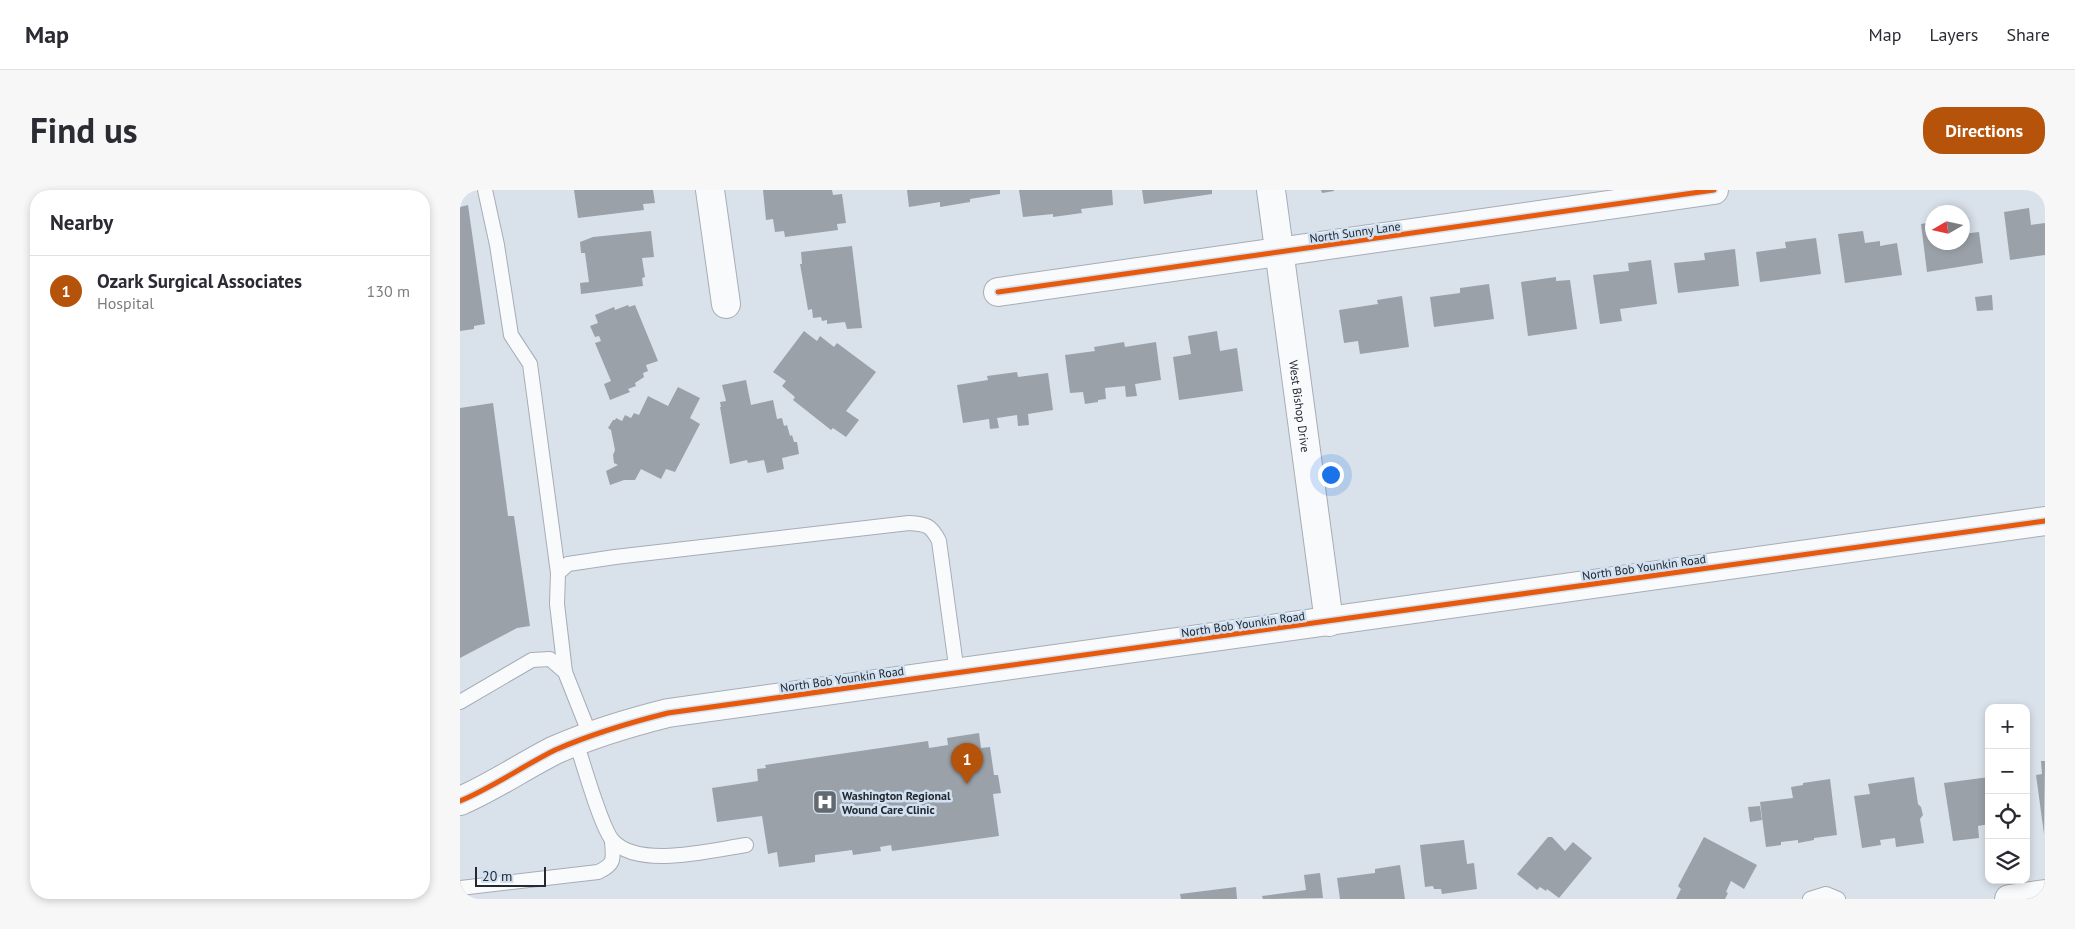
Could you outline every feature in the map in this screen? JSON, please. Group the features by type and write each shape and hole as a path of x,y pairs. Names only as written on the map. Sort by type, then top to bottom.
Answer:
{"street":[{"path":"710,190 726,304"},
{"name":"West Bishop Drive","path":"1271,190 1329,622"},
{"name":"North Sunny Lane","path":"998,292 1714,190"},
{"name":"North Bob Younkin Road","path":"460,801 554,751 606,729 668,713 2045,521"},
{"path":"2009,899 2045,894"}],"lane":[{"path":"460,888 598,872 608,868 613,861 612,840 600,814 565,672 557,604 558,573 530,364 511,335 495,236 485,190"},
{"path":"558,573 568,564 615,557 921,524 933,528 939,541 957,673"},
{"path":"460,702 532,660 550,658 565,672"},
{"path":"612,840 625,851 644,855 686,854 746,844"},
{"path":"1810,899 1826,894 1838,899"}],"building":[{"path":"574,190 653,190 655,203 643,204 644,210 578,218"},
{"path":"763,190 832,190 833,195 842,194 846,223 837,224 838,230 785,237 784,231 775,232 773,219 766,220"},
{"path":"907,190 1000,190 1000,194 940,207 940,202 909,207"},
{"path":"1019,190 1112,190 1113,205 1081,209 1082,213 1053,217 1053,214 1023,217"},
{"path":"1142,190 1212,190 1212,194 1144,204"},
{"path":"1321,190 1334,190 1334,191 1322,193"},
{"path":"468,205 485,324 474,326 474,329 460,331 460,207"},
{"path":"2029,208 2031,225 2045,223 2045,255 2010,260 2004,212"},
{"path":"1925,223 1925,250 1970,250 1970,233 1979,232 1983,263 1927,272 1921,224"},
{"path":"651,231 654,257 642,258 645,277 642,278 643,286 581,294 580,283 589,282 585,253 581,253 580,242 593,237"},
{"path":"1863,231 1865,243 1880,241 1880,246 1897,243 1902,275 1845,283 1838,234"},
{"path":"1816,238 1821,274 1760,282 1756,252 1786,248 1785,242"},
{"path":"852,246 862,328 847,329 845,322 827,324 827,320 822,321 821,317 813,318 812,309 808,310 800,264 802,264 801,252"},
{"path":"1735,249 1739,286 1678,293 1674,263 1705,260 1704,253"},
{"path":"1651,260 1657,304 1620,309 1622,321 1600,324 1593,275 1629,271 1628,263"},
{"path":"1556,277 1556,281 1570,280 1577,329 1528,336 1521,282"},
{"path":"1489,284 1494,319 1434,327 1430,297 1460,293 1460,288"},
{"path":"1992,295 1993,310 1977,311 1975,297"},
{"path":"1402,296 1409,347 1360,354 1358,341 1344,343 1339,310 1378,304 1377,300"},
{"path":"628,305 629,307 635,305 658,361 646,365 648,371 643,373 644,377 635,383 636,386 628,389 630,392 610,400 604,384 611,381 595,343 601,341 599,336 595,337 590,326 598,323 595,315 614,307 615,310"},
{"path":"804,331 817,341 820,336 834,347 837,343 876,372 846,411 859,420 846,437 833,428 831,430 793,400 795,397 782,386 786,381 773,372"},
{"path":"1217,331 1220,351 1237,348 1243,391 1179,400 1173,357 1191,354 1188,336"},
{"path":"1124,342 1125,347 1156,342 1161,380 1135,384 1137,396 1126,397 1125,386 1105,388 1106,399 1085,404 1083,392 1070,393 1065,355 1095,351 1094,347"},
{"path":"1017,372 1018,377 1048,373 1053,410 1028,414 1029,425 1018,426 1017,415 997,418 999,428 990,429 989,419 963,423 957,385 988,380 987,376"},
{"path":"746,380 751,405 773,400 777,419 782,418 784,426 787,425 790,436 792,435 794,442 797,442 799,454 782,458 784,469 767,473 764,460 748,463 747,460 730,464 720,407 720,402 726,401 722,385"},
{"path":"678,387 700,398 690,418 700,424 675,472 666,469 661,479 641,469 635,480 624,480 610,485 606,471 618,465 614,463 613,455 615,450 611,430 608,428 613,420 616,418 622,421 625,415 631,418 634,413 639,415 648,396 668,406"},
{"path":"493,403 508,516 514,516 530,626 517,628 460,658 460,408"},
{"name":"Washington Regional Wound Care Clinic","path":"979,733 981,748 990,747 994,775 998,775 1001,793 993,794 999,836 892,851 891,845 880,847 881,851 853,855 852,850 815,855 815,862 779,867 777,852 768,854 762,816 717,822 712,788 758,781 757,769 766,768 765,765 928,741 929,748 948,745 947,738"},
{"path":"2041,761 2045,761 2044,834 2036,775 2042,774"},
{"path":"1914,777 1918,804 1923,815 1920,819 1924,843 1896,847 1895,838 1880,840 1881,845 1862,848 1854,796 1870,794 1868,784"},
{"path":"1985,778 1985,825 1978,826 1979,838 1953,841 1944,783"},
{"path":"1830,779 1837,835 1814,838 1814,840 1798,843 1798,840 1781,842 1781,845 1766,847 1760,802 1793,798 1791,787 1803,785 1803,783"},
{"path":"1760,806 1762,820 1750,822 1748,807"},
{"path":"1548,837 1552,837 1565,851 1573,842 1592,858 1559,898 1547,889 1546,891 1540,887 1537,890 1517,874"},
{"path":"1704,837 1757,865 1744,889 1731,881 1725,899 1676,899 1681,889 1678,886"},
{"path":"1464,840 1467,864 1474,863 1477,889 1442,894 1441,889 1434,889 1433,886 1425,887 1420,845"},
{"path":"1400,865 1405,899 1340,899 1337,878 1375,873 1375,869"},
{"path":"1320,873 1323,898 1263,899 1262,896 1306,890 1304,875"},
{"path":"1236,887 1237,899 1181,899 1180,894"}],"cycle path":[{"path":"998,292 1714,190"},
{"path":"460,801 555,750 583,738 668,713 2045,521"}],"place":[{"name":"Ozark Surgical Associates","path":"967,784"},
{"name":"Washington Regional Wound Care Clinic","path":"825,802"}]}
